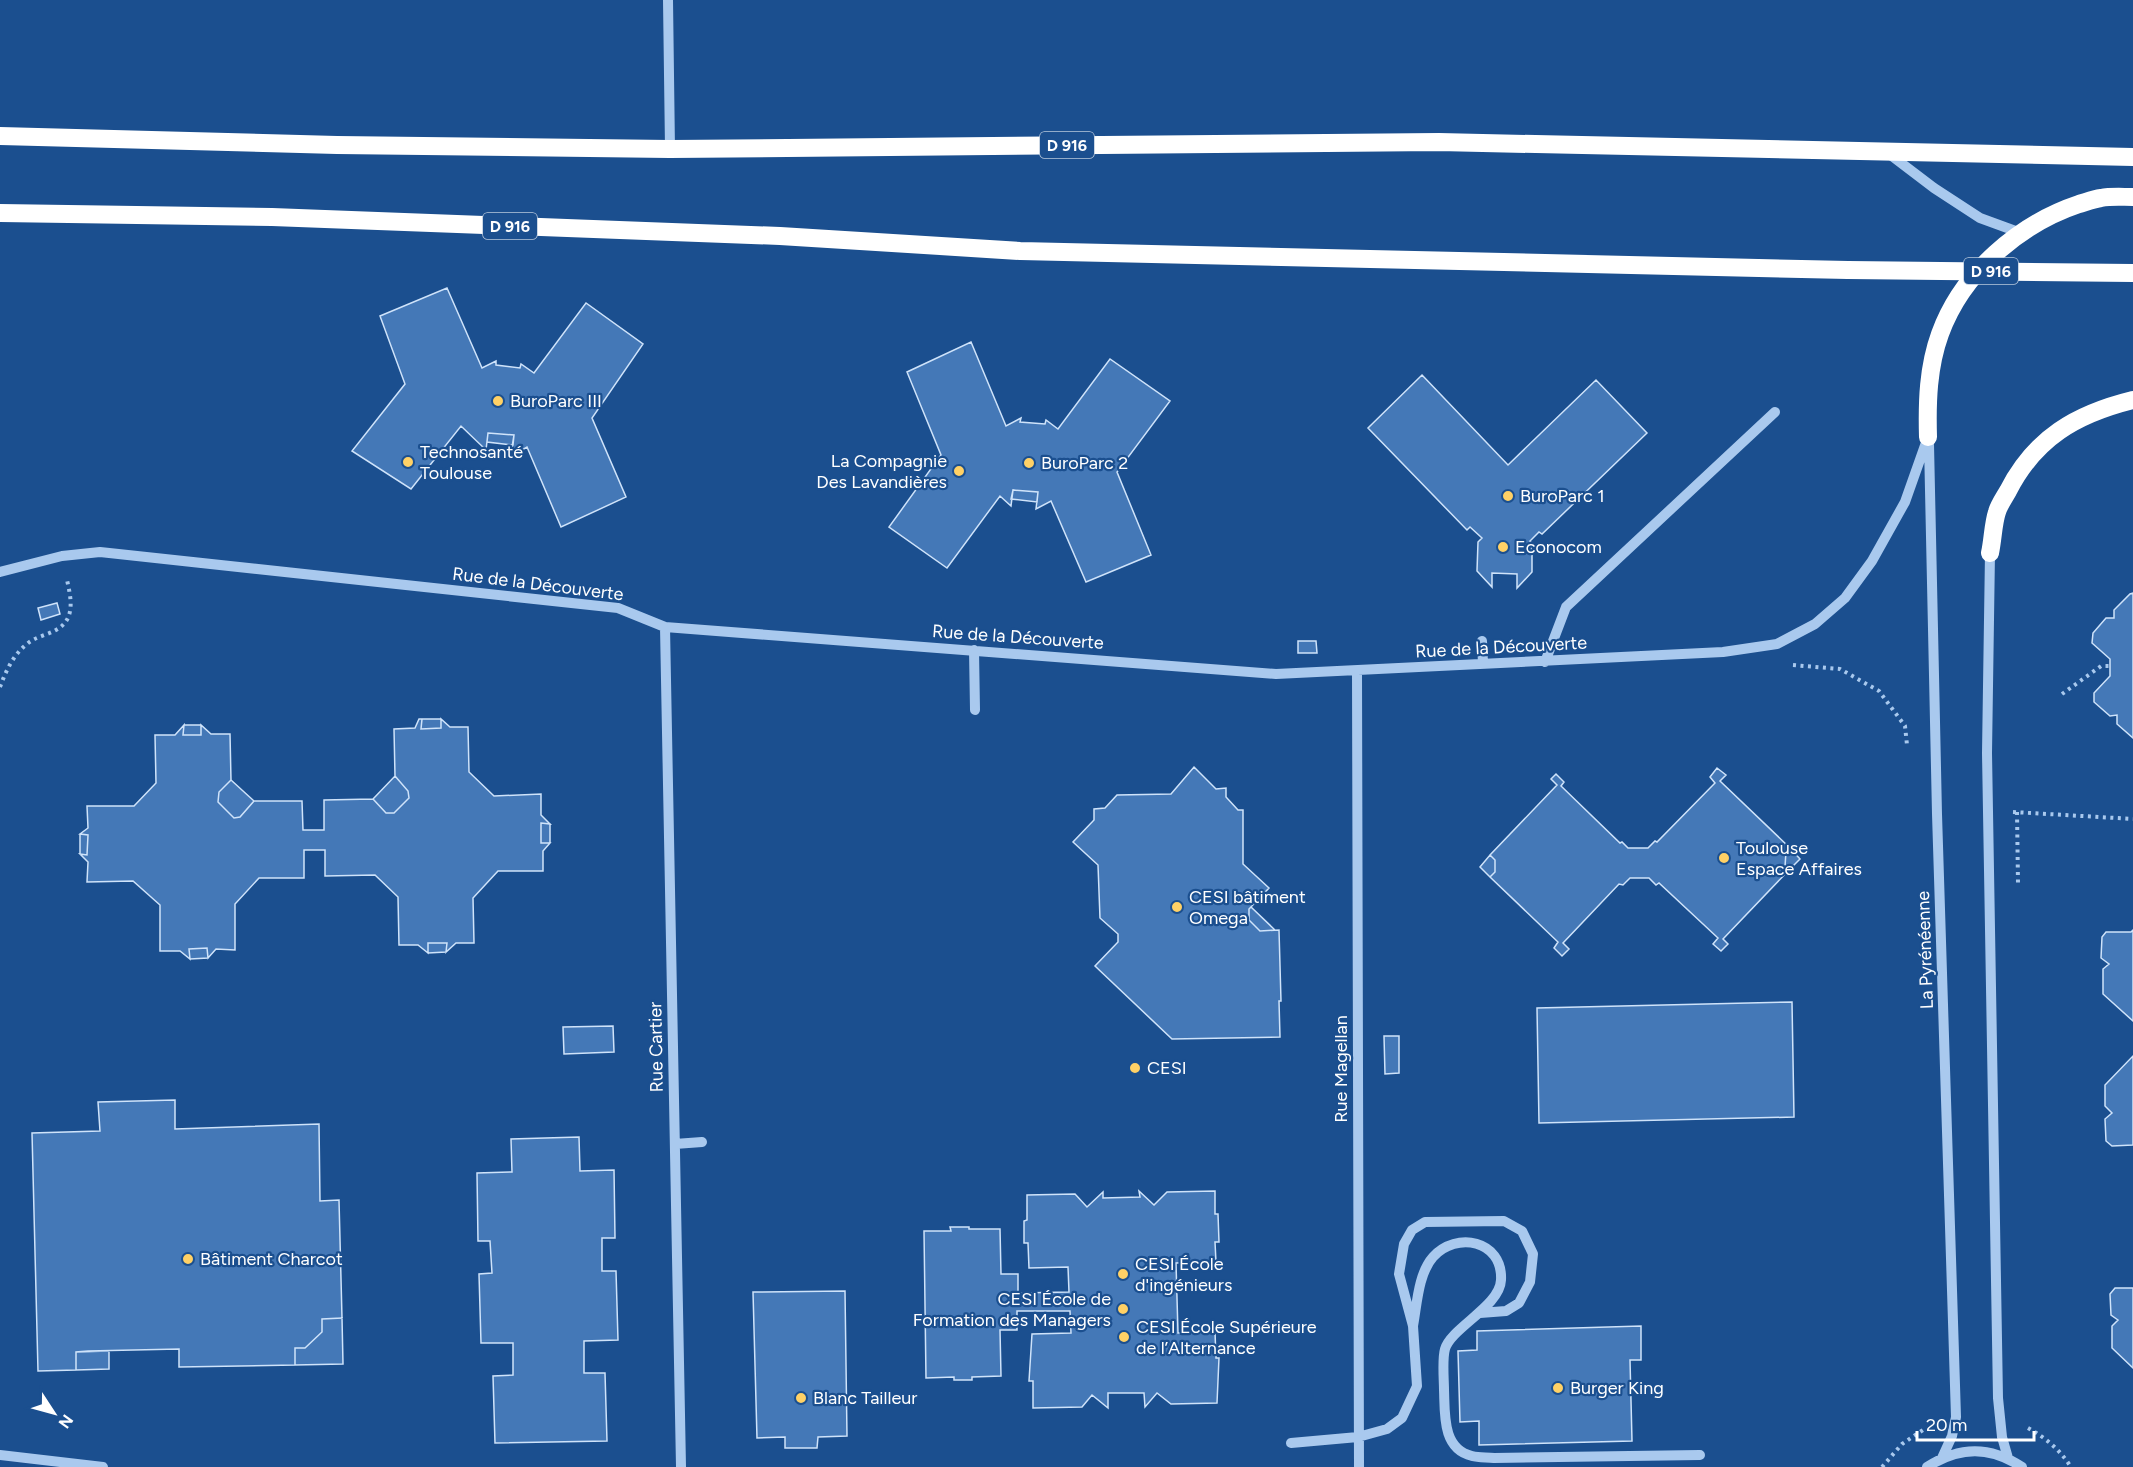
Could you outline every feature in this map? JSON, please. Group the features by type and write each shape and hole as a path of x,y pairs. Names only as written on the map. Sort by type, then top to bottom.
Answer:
{"highway":[{"name":"D 916","path":"0,136 337,145 670,149 1439,142 2133,157"},
{"path":"1929,437 1927,399 1933,358 1940,332 1958,296 1982,266 2020,233 2058,211 2099,198 2133,197"},
{"name":"D 916","path":"0,213 272,218 733,234 1020,251 1848,270 2133,273"},
{"path":"1990,553 1997,511 2019,469 2042,443 2071,423 2107,406 2133,400"}],"street":[{"path":"668,0 670,149"},
{"path":"1885,151 1980,219 2020,233"},
{"path":"1545,662 1566,607 1775,412"},
{"name":"Rue de la Découverte","path":"0,572 62,556 99,552 618,608 665,627 1276,674 1723,652 1777,644 1815,624 1845,598 1872,561 1905,502 1929,437"},
{"name":"La Pyrénéenne","path":"1929,437 1937,814 1956,1417 1952,1436 1942,1458"},
{"path":"1990,553 1987,753 1998,1398 2002,1437 2008,1458"},
{"name":"Rue Cartier","path":"665,627 681,1467"},
{"path":"1482,641 1483,664"},
{"path":"974,650 975,710"},
{"name":"Rue Magellan","path":"1357,671 1359,1467"},
{"path":"675,1144 702,1142"},
{"path":"1291,1443 1358,1437 1387,1429 1402,1418 1417,1386 1413,1326 1399,1274 1404,1244 1412,1230 1425,1222 1504,1221 1522,1231 1533,1254 1530,1282 1519,1303 1506,1311 1480,1313"},
{"path":"1413,1326 1423,1275 1433,1257 1448,1246 1461,1243 1485,1246 1497,1258 1501,1281 1480,1313 1453,1336 1444,1349 1446,1429 1454,1445 1470,1456 1494,1458 1700,1455"},
{"path":"1927,1467 1942,1458 1964,1451 1987,1451 2008,1458 2022,1467"},
{"path":"0,1455 103,1467"}],"path":[{"path":"0,687 9,663 27,644 57,629 67,621 72,604 62,556"},
{"path":"2062,694 2101,666 2110,666"},
{"path":"2017,812 2133,819"}],"building":[{"name":"BuroParc III","path":"447,288 482,368 496,361 496,365 520,368 521,364 534,373 586,303 643,344 592,418 626,497 561,527 527,447 515,454 511,453 514,435 488,433 486,450 461,426 411,489 352,451 405,384 380,316"},
{"name":"BuroParc 2","path":"971,342 1006,426 1021,418 1020,422 1045,424 1046,420 1058,429 1110,359 1170,401 1117,472 1151,555 1086,582 1051,501 1036,509 1038,492 1013,490 1011,506 1000,496 947,568 889,527 941,455 907,372"},
{"name":"BuroParc 1","path":"1422,375 1508,465 1596,380 1647,433 1542,534 1539,532 1530,541 1532,544 1532,572 1517,588 1517,574 1492,573 1492,587 1477,571 1478,542 1482,538 1470,527 1467,530 1368,428"},
{"path":"488,433 514,435 513,445 487,442"},
{"path":"1013,490 1038,492 1037,502 1011,499"},
{"path":"2133,593 2133,738 2117,724 2117,715 2110,716 2094,702 2094,693 2110,676 2110,659 2092,643 2093,633 2106,618 2114,618 2114,610"},
{"path":"57,603 60,614 41,620 38,608"},
{"path":"1298,641 1316,641 1317,653 1298,653"},
{"path":"419,719 422,719 421,729 441,728 441,719 450,727 468,727 469,772 494,796 541,794 541,815 550,824 541,823 541,843 550,843 543,851 543,871 498,871 473,898 474,943 456,943 446,952 447,943 428,943 428,953 418,945 399,945 398,897 375,875 325,876 325,850 304,850 304,878 259,878 235,904 235,950 216,949 208,958 207,948 189,949 190,959 180,951 160,951 160,905 133,881 87,882 88,862 80,854 87,855 88,835 80,834 88,828 87,806 134,806 156,783 155,735 175,735 184,725 183,735 201,735 201,725 211,734 230,734 231,780 219,792 218,802 234,818 240,817 254,801 302,801 303,830 324,830 324,800 373,799 386,813 394,813 409,798 408,791 395,776 394,729 415,728"},
{"path":"422,719 441,719 441,728 421,729"},
{"path":"184,725 201,725 201,735 183,735"},
{"path":"1194,767 1216,789 1226,788 1226,797 1238,810 1243,810 1243,864 1269,888 1249,909 1249,920 1260,931 1279,930 1280,1037 1172,1039 1095,966 1118,942 1118,934 1100,918 1098,865 1073,842 1094,820 1094,809 1105,808 1117,795 1171,794"},
{"path":"1717,768 1726,775 1720,781 1789,847 1786,851 1785,867 1789,870 1723,939 1728,944 1721,951 1713,944 1718,938 1659,883 1656,885 1649,878 1630,878 1623,885 1619,884 1563,943 1569,949 1562,956 1554,948 1558,942 1490,877 1495,872 1495,860 1490,855 1557,785 1551,779 1556,774 1564,782 1561,786 1620,843 1622,842 1628,848 1648,848 1655,841 1657,842 1715,783 1710,777"},
{"path":"395,776 408,791 409,798 394,813 386,813 373,799"},
{"path":"231,780 254,801 240,817 234,818 218,802 219,792"},
{"path":"541,823 550,824 550,843 541,843"},
{"path":"80,834 88,835 87,855 80,854"},
{"path":"1789,847 1800,859 1789,870 1785,867 1786,851"},
{"path":"1490,855 1495,860 1495,872 1490,877 1480,867"},
{"path":"1251,907 1275,930 1260,931 1249,920"},
{"path":"2133,930 2133,1021 2103,994 2103,969 2109,964 2101,958 2102,937 2106,932 2131,932"},
{"path":"428,943 447,943 446,952 428,953"},
{"path":"207,948 208,958 190,959 189,949"},
{"path":"1792,1002 1794,1117 1539,1123 1537,1008"},
{"path":"613,1026 614,1052 564,1054 563,1027"},
{"path":"1384,1036 1399,1036 1399,1073 1385,1074"},
{"path":"2133,1056 2133,1145 2112,1146 2106,1141 2105,1119 2112,1113 2105,1106 2105,1085"},
{"name":"Bâtiment Charcot","path":"175,1100 175,1129 319,1124 320,1201 339,1200 342,1318 322,1319 322,1332 305,1348 295,1348 295,1365 179,1367 179,1349 88,1351 76,1352 76,1370 38,1371 32,1133 100,1131 98,1102"},
{"path":"579,1137 580,1171 614,1170 615,1238 602,1238 602,1271 616,1271 618,1340 584,1341 584,1373 605,1373 607,1441 495,1443 493,1376 513,1375 513,1343 481,1343 479,1274 492,1273 490,1241 478,1241 477,1173 512,1172 511,1139"},
{"path":"1139,1191 1154,1205 1167,1192 1215,1191 1219,1242 1215,1242 1216,1262 1176,1263 1178,1333 1215,1332 1216,1358 1219,1358 1217,1403 1171,1404 1157,1393 1145,1407 1144,1393 1108,1393 1108,1408 1092,1395 1082,1407 1033,1408 1033,1381 1029,1381 1032,1334 1071,1333 1070,1311 1017,1311 1017,1330 1000,1330 1001,1376 972,1377 972,1380 954,1380 954,1377 926,1378 924,1231 951,1231 950,1227 1000,1229 1001,1274 1018,1274 1018,1293 1069,1292 1068,1267 1029,1268 1028,1243 1024,1243 1027,1195 1075,1194 1087,1207 1103,1192 1103,1198 1140,1197"},
{"path":"2115,1288 2133,1288 2133,1368 2112,1348 2112,1326 2118,1320 2111,1315 2110,1294"},
{"name":"Blanc Tailleur","path":"845,1291 847,1436 818,1437 817,1448 785,1448 785,1437 757,1438 753,1292"},
{"path":"342,1318 343,1364 295,1365 295,1348 305,1348 322,1332 322,1319"},
{"path":"1641,1326 1641,1360 1630,1360 1632,1441 1479,1445 1479,1421 1460,1422 1458,1351 1477,1350 1477,1331"},
{"path":"109,1351 109,1369 76,1370 76,1352"}],"place":[{"name":"BuroParc III","path":"498,401"},
{"name":"Technosanté Toulouse","path":"408,462"},
{"name":"BuroParc 2","path":"1029,463"},
{"name":"La Compagnie Des Lavandières","path":"959,471"},
{"name":"BuroParc 1","path":"1508,496"},
{"name":"Econocom","path":"1503,547"},
{"name":"Toulouse Espace Affaires","path":"1724,858"},
{"name":"CESI bâtiment Omega","path":"1177,907"},
{"name":"CESI","path":"1135,1068"},
{"name":"Bâtiment Charcot","path":"188,1259"},
{"name":"CESI École d'ingénieurs","path":"1123,1274"},
{"name":"CESI École de Formation des Managers","path":"1123,1309"},
{"name":"CESI École Supérieure de l’Alternance","path":"1124,1337"},
{"name":"Burger King","path":"1558,1388"},
{"name":"Blanc Tailleur","path":"801,1398"}]}
